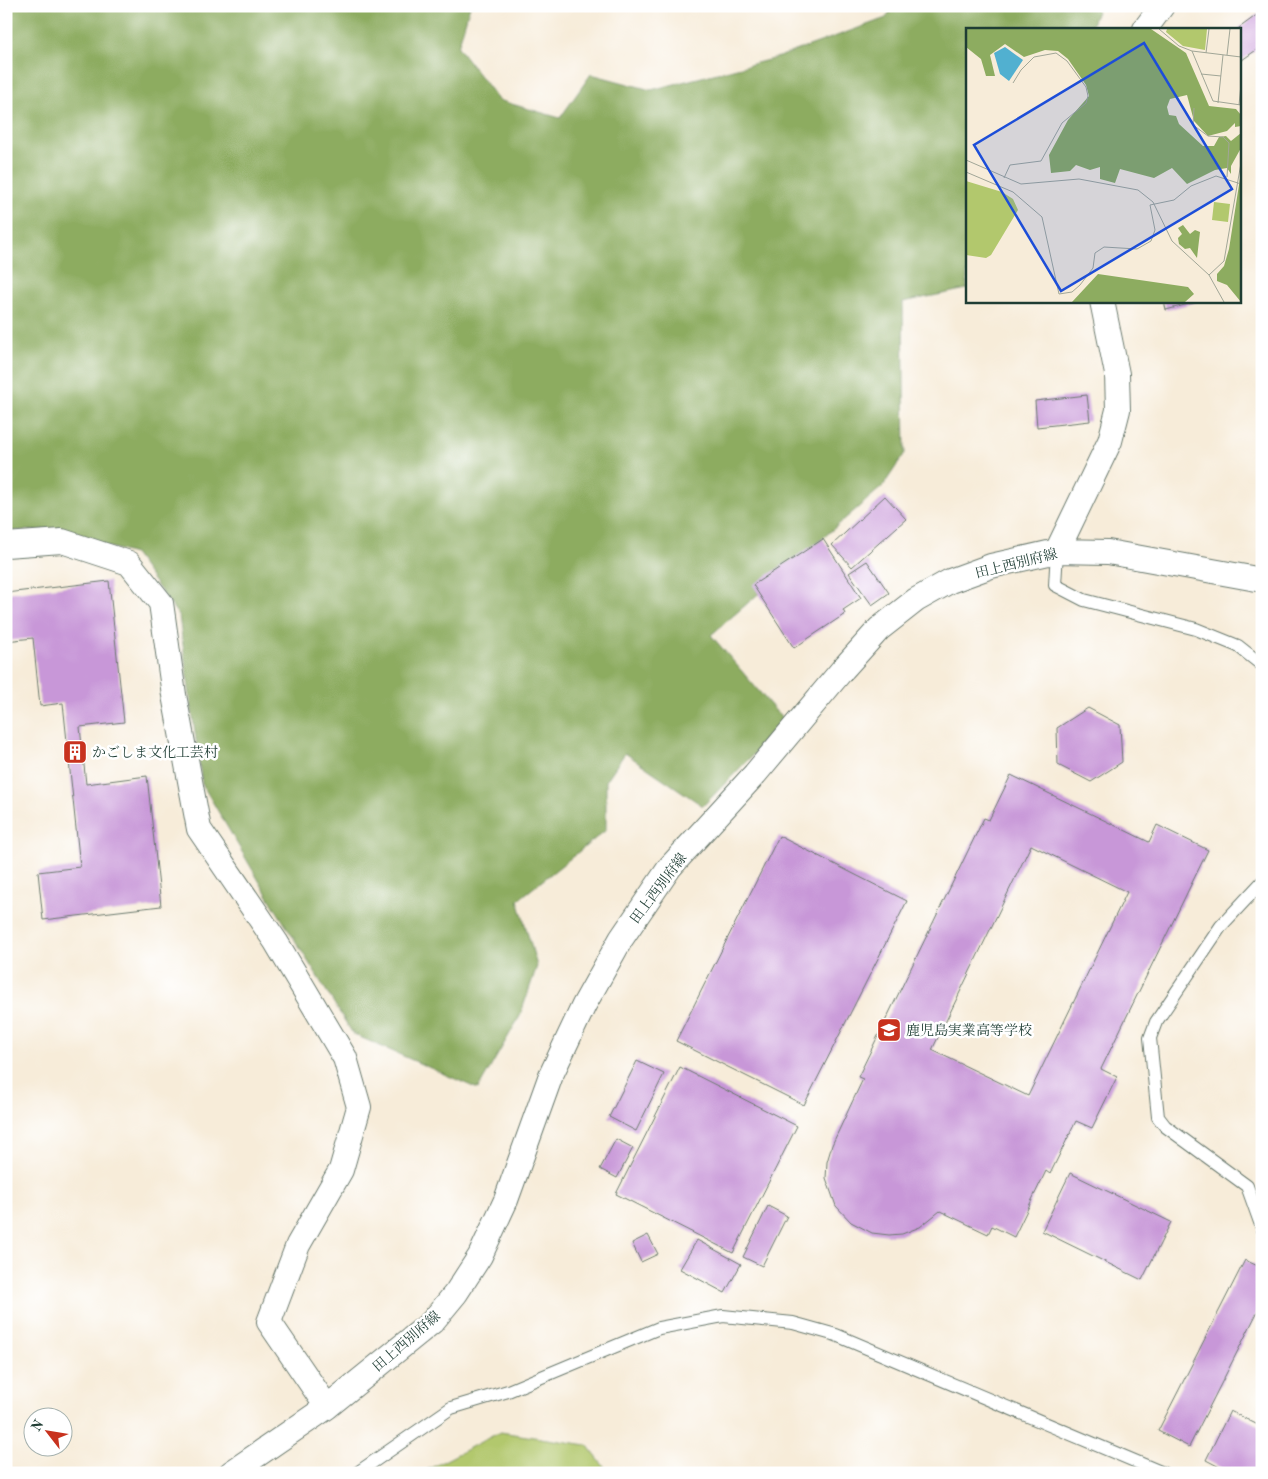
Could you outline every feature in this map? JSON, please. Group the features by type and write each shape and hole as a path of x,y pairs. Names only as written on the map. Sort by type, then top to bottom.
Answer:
{"street":[{"path":"1146,28 1162,6"},
{"path":"1057,552 1110,441 1118,410 1117,374 1102,302"},
{"path":"6,545 62,540 129,563 161,603 174,695 199,829 276,942 346,1058 359,1107 341,1170 298,1245 270,1322 327,1407"},
{"name":"田上西別府線","path":"231,1473 327,1407 432,1322 456,1293 480,1256 506,1200 551,1075 580,1014 621,939 670,867 755,774 843,669 880,630 916,600 950,581 991,566 1057,552 1108,552 1262,580"}],"lane":[{"path":"1057,552 1055,585 1084,600 1196,629 1238,646 1262,665"},
{"path":"1262,882 1221,926 1156,1022 1150,1038 1158,1117 1164,1126 1246,1186 1262,1228"},
{"path":"357,1473 451,1408 508,1391 659,1328 723,1316 792,1323 836,1335 1163,1473"}],"green space":[{"path":"6,6 470,6 458,47 498,100 560,118 591,74 651,90 776,58 886,18 893,6 1099,6 1090,28 966,28 966,289 903,302 905,453 883,486 711,635 785,722 703,806 625,753 606,781 606,830 518,900 537,966 520,1016 478,1089 353,1034 275,908 202,784 179,616 134,554 47,530 6,531"},
{"path":"500,1432 587,1445 609,1473 421,1473"}],"building":[{"path":"1261,12 1262,46 1242,60 1240,58 1239,28"},
{"path":"1164,302 1196,302 1166,310"},
{"path":"1087,395 1090,421 1037,427 1035,401"},
{"path":"885,496 906,519 852,567 832,545"},
{"path":"823,539 861,598 843,610 845,614 794,648 753,585"},
{"path":"867,561 889,593 872,605 849,573"},
{"name":"かごしま文化工芸村","path":"109,581 124,722 80,727 86,784 147,776 161,906 43,920 38,872 80,867 63,703 40,706 33,638 6,641 6,593"},
{"path":"1088,708 1120,725 1122,762 1091,782 1058,765 1057,728"},
{"path":"1011,775 1149,842 1157,825 1208,850 1101,1069 1117,1077 1092,1128 1076,1121 1050,1174 1046,1171 1014,1237 992,1226 988,1234 940,1211 920,1227 902,1234 872,1233 851,1222 836,1206 826,1178 827,1162 832,1145 863,1079 858,1077 984,818 989,820","holes":["1031,845 1127,892 1028,1096 932,1050"]},
{"path":"779,836 907,901 804,1105 676,1041"},
{"path":"637,1061 664,1074 636,1131 609,1117"},
{"path":"680,1067 797,1126 733,1253 616,1194"},
{"path":"616,1139 633,1148 617,1178 600,1169"},
{"path":"1070,1173 1171,1222 1142,1280 1042,1231"},
{"path":"768,1206 787,1216 762,1266 743,1257"},
{"path":"648,1235 658,1254 641,1262 632,1243"},
{"path":"697,1240 741,1264 725,1293 680,1269"},
{"path":"1245,1260 1262,1268 1262,1303 1189,1447 1158,1431"},
{"path":"1230,1411 1262,1427 1262,1473 1231,1473 1206,1460"}],"place":[{"name":"かごしま文化工芸村","path":"75,752"},
{"name":"鹿児島実業高等学校","path":"889,1030"}]}
